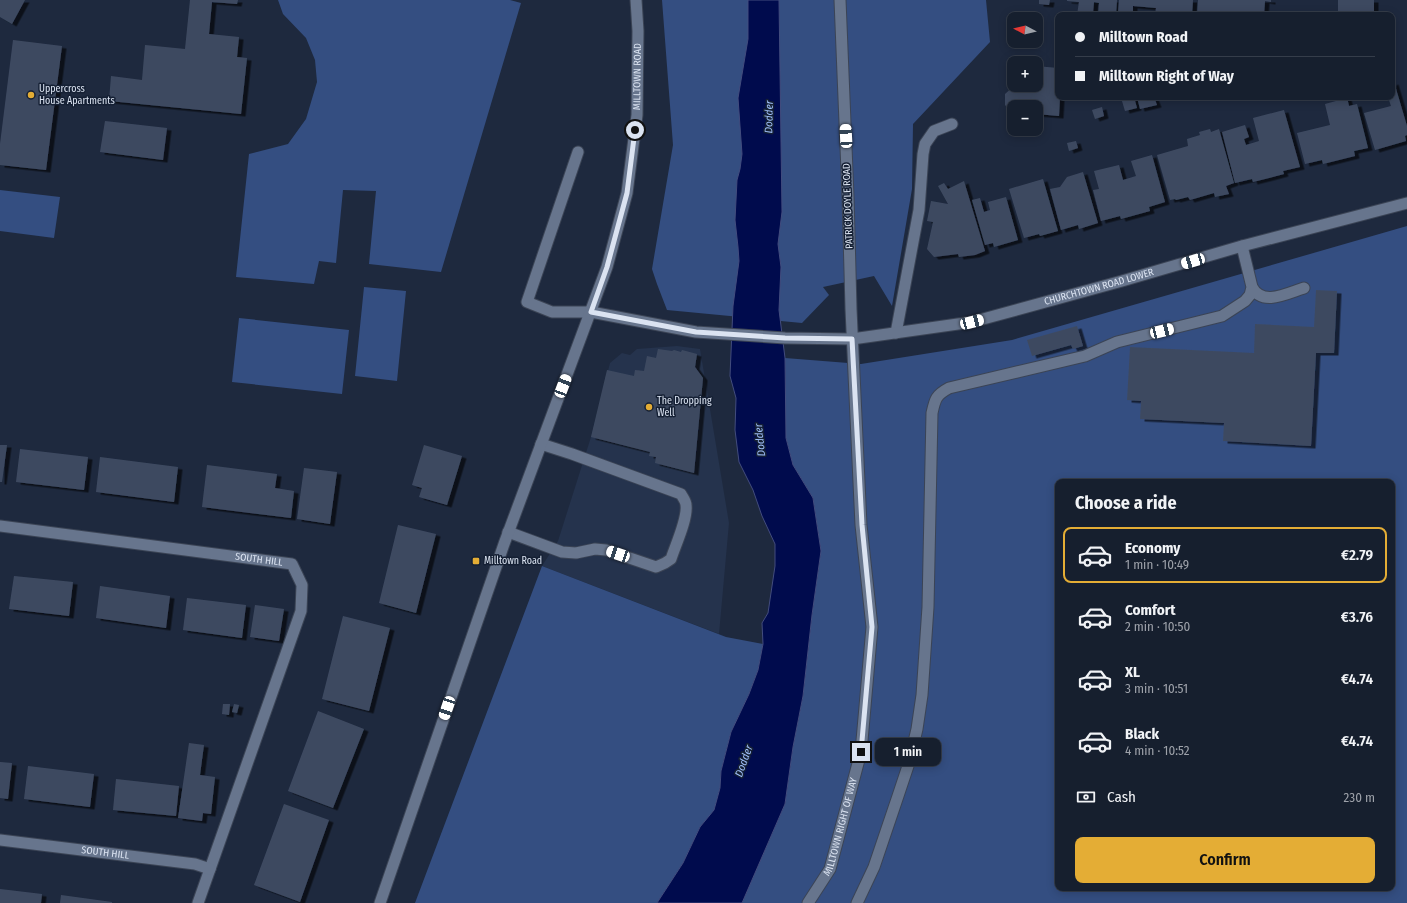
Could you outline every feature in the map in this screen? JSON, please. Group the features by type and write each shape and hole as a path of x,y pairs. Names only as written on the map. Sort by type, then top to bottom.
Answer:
{"street":[{"name":"MILLTOWN ROAD","path":"380,903 508,532 607,267 627,193 637,115 638,31 636,0"},
{"name":"PATRICK DOYLE ROAD","path":"840,0 852,339"},
{"path":"896,333 919,210 925,144 934,131 952,124"},
{"path":"578,152 527,302 552,312 591,312"},
{"name":"CHURCHTOWN ROAD LOWER","path":"591,312 696,332 785,338 852,339 972,322 1242,246 1407,203"},
{"path":"1242,246 1255,294 1274,298 1304,288"},
{"path":"857,903 874,867 909,763 917,729 922,695 928,607 932,413 934,401 939,393 949,388 1085,356 1117,342 1222,316 1245,301 1250,295 1252,287"},
{"name":"MILLTOWN RIGHT OF WAY","path":"808,903 830,870 861,752 872,627 862,525 852,339"},
{"path":"508,532 562,552 576,552 596,549 606,550 656,567 671,559 686,515 685,500 681,494 541,444"},
{"name":"SOUTH HILL","path":"0,526 292,564 302,585 301,611 198,903"},
{"name":"SOUTH HILL","path":"0,840 195,864 210,869"}],"shaded area":[{"path":"278,0 510,0 521,3 441,272 369,264 376,191 343,190 336,263 319,261 314,284 236,277 249,154 288,144 306,119 317,82 315,60 306,38 283,14"},
{"path":"662,0 986,0 990,42 913,124 912,189 892,306 874,276 823,287 829,295 802,323 667,310 652,269 673,145"},
{"path":"0,190 60,197 54,238 0,231"},
{"path":"1407,226 1407,903 742,903 785,804 793,747 803,696 821,551 813,498 793,465 786,438 785,358 861,364 1012,340"},
{"path":"364,287 406,291 397,381 355,376"},
{"path":"239,318 349,330 342,394 232,382"},
{"path":"677,346 700,349 729,523 719,634 542,566 558,541 591,437 610,363 622,353 630,355 637,349"},
{"path":"542,566 726,637 763,644 758,670 749,694 731,732 721,771 720,788 714,811 700,827 683,863 657,903 415,903"}],"water":[{"name":"Dodder","path":"748,0 779,0 782,212 778,244 781,267 779,310 785,358 786,438 793,465 813,498 821,551 803,696 793,747 785,804 742,903 657,903 683,863 700,827 714,810 720,788 721,771 731,732 749,694 758,670 763,644 762,623 768,613 775,566 775,544 762,516 753,490 739,462 735,430 736,398 730,376 733,306 739,261 735,220 737,180 742,154 738,98 748,39"}],"building":[{"path":"0,0 25,0 12,24 0,17"},
{"path":"190,0 238,0 237,4 212,2 209,34 239,37 237,57 247,58 241,114 109,101 111,76 142,80 145,45 185,49"},
{"path":"1039,0 1050,0 1049,5 1039,4"},
{"path":"1117,0 1116,12 1098,12 1099,3 1094,2 1093,12 1077,12 1079,2 1067,1"},
{"path":"1119,0 1193,0 1192,12 1155,12 1156,8 1133,6 1133,11 1118,12"},
{"path":"1198,0 1271,0 1271,2 1265,1 1264,12 1197,12"},
{"path":"1338,0 1374,0 1374,12 1338,12"},
{"name":"Uppercross House Apartments","path":"13,40 62,46 46,170 0,165 0,144"},
{"path":"1043,67 1055,68 1055,100 1060,100 1059,116 1043,115 1043,100 1007,100 1007,107 1005,105 1005,94 1007,92 1043,92"},
{"path":"1395,85 1407,126 1407,135 1405,136 1406,141 1375,150 1364,113 1391,106 1389,100 1395,100"},
{"path":"1135,100 1137,108 1125,111 1122,101"},
{"path":"1138,100 1155,100 1157,105 1140,109"},
{"path":"1348,100 1349,106 1357,104 1368,148 1354,151 1355,156 1323,164 1322,160 1305,164 1297,133 1330,125 1325,104"},
{"path":"1102,107 1104,116 1095,119 1092,110"},
{"path":"1284,110 1300,167 1283,171 1284,174 1253,182 1252,179 1235,183 1222,132 1245,125 1249,137 1244,139 1246,145 1259,141 1253,118"},
{"path":"105,121 167,128 163,160 100,152"},
{"path":"1210,129 1211,132 1219,129 1234,183 1226,186 1229,194 1215,197 1214,193 1190,200 1188,197 1170,200 1157,155 1188,146 1187,139 1200,135 1199,132"},
{"path":"1076,141 1078,148 1069,151 1067,143"},
{"path":"1152,155 1165,202 1149,207 1150,211 1121,219 1120,216 1101,221 1093,190 1099,189 1094,171 1119,165 1123,180 1136,176 1131,161"},
{"path":"1083,172 1098,223 1079,229 1078,225 1061,230 1050,189 1060,187 1067,177"},
{"path":"1043,179 1058,231 1040,236 1039,234 1024,238 1009,189"},
{"path":"964,181 985,251 975,255 959,257 958,254 934,257 927,249 933,222 927,221 931,201 948,204 938,186 944,183 948,189"},
{"path":"1006,197 1018,240 994,247 993,243 985,245 972,200 980,198 984,212 990,210 988,202"},
{"path":"1316,290 1337,291 1334,353 1316,353 1311,446 1223,441 1224,423 1140,419 1141,401 1127,400 1130,347 1254,353 1255,324 1314,327"},
{"path":"1077,326 1083,346 1073,349 1071,345 1032,356 1027,340"},
{"name":"The Dropping Well","path":"658,349 681,352 682,350 697,354 695,367 703,378 694,473 655,463 656,457 649,456 650,452 591,437 607,370 634,376 635,370 644,371 647,356 656,358"},
{"path":"0,445 7,445 2,482 0,482"},
{"path":"424,445 462,456 447,505 419,497 422,488 412,485"},
{"path":"20,449 88,457 84,490 16,482"},
{"path":"100,457 178,467 174,502 96,492"},
{"path":"207,465 277,474 275,488 294,491 291,518 202,507"},
{"path":"304,468 337,472 330,524 297,519"},
{"path":"398,525 436,534 416,613 379,603"},
{"path":"14,576 73,582 69,616 9,609"},
{"path":"100,586 170,596 166,628 96,618"},
{"path":"187,598 246,605 242,638 183,630"},
{"path":"255,605 284,609 279,641 250,637"},
{"path":"343,616 390,628 369,711 322,699"},
{"path":"223,704 230,704 229,715 222,714"},
{"path":"234,704 239,705 237,713 232,712"},
{"path":"318,711 364,729 333,808 288,791"},
{"path":"189,743 204,745 200,775 215,777 211,814 203,813 202,821 178,818"},
{"path":"0,762 12,763 8,799 0,798"},
{"path":"28,766 94,774 90,807 24,799"},
{"path":"116,779 179,786 176,816 113,810"},
{"path":"284,804 329,820 300,902 254,885"},
{"path":"0,889 42,894 41,903 0,903"},
{"path":"61,895 112,902 112,903 60,903"}],"place":[{"name":"Uppercross House Apartments","path":"31,95"},
{"name":"The Dropping Well","path":"649,407"},
{"name":"Milltown Road","path":"476,561"}],"route":[{"path":"635,130 627,193 607,267 591,312 696,332 785,338 852,339 862,525 872,627 861,752"}]}
